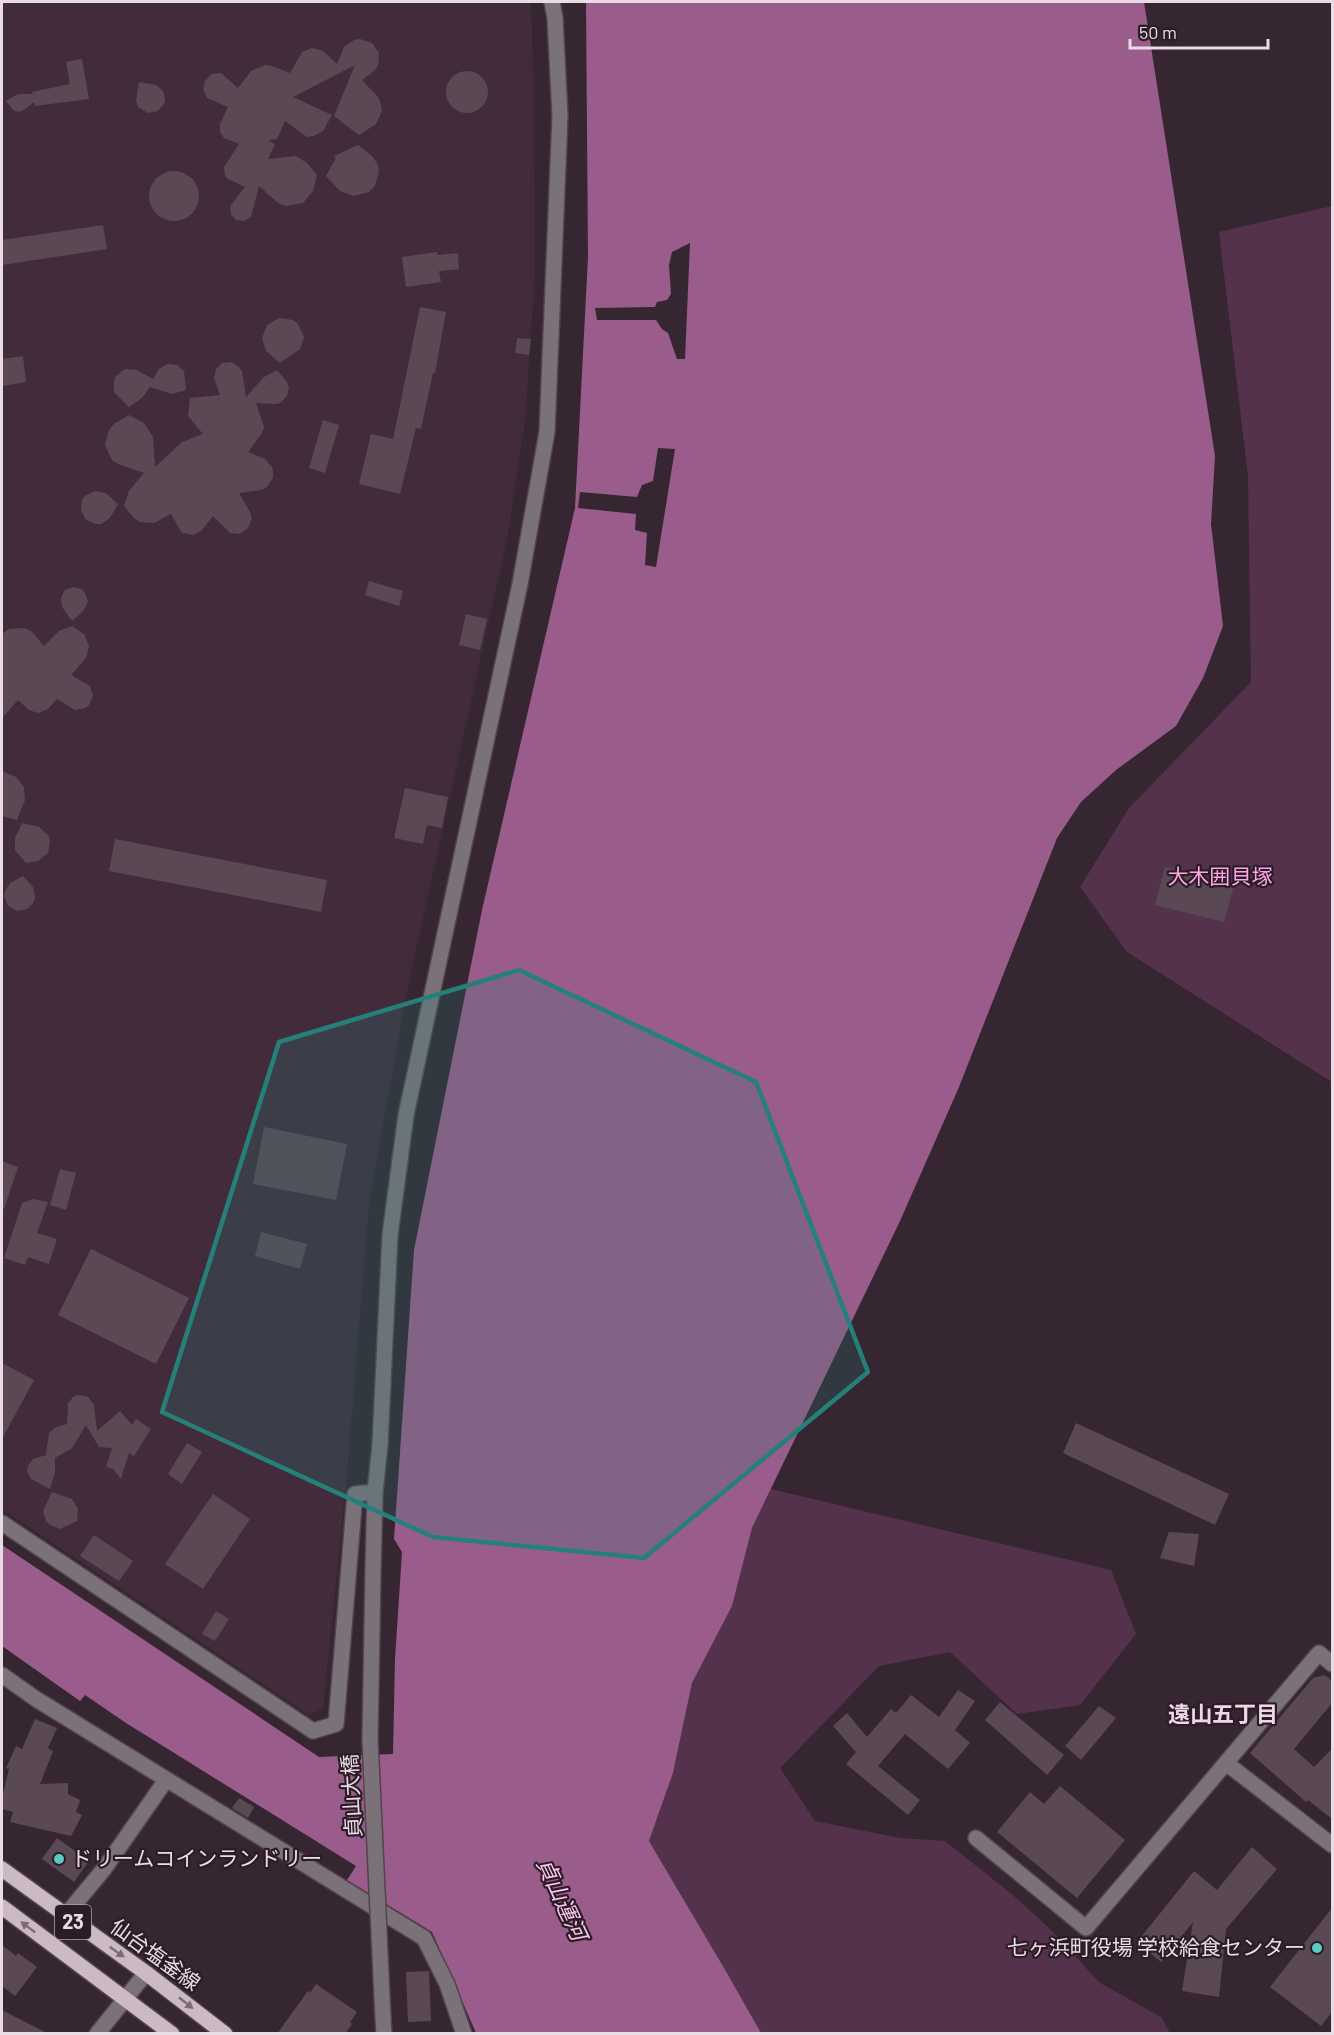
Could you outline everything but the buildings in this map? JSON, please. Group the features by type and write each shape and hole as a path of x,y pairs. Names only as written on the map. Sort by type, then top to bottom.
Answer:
{"main road":[{"name":"仙台塩釜線","path":"2,1869 146,1973 225,2034"},
{"name":"23","path":"2,1907 172,2034"}],"street":[{"name":"貞山大橋","path":"383,2026 370,1740 375,1492 380,1445 390,1235 406,1116 518,595 547,432 560,116 555,18 552,2"},
{"path":"2,1523 313,1731 336,1724 355,1494 375,1492"},
{"path":"976,1838 1086,1928 1319,1653 1332,1664"},
{"path":"2,1675 166,1780 424,1938 447,1984 465,2034"},
{"path":"1226,1763 1332,1845"},
{"path":"65,1916 104,1869 166,1780"},
{"path":"97,2034 146,1973"}],"highlighted area":[{"path":"519,970 756,1082 868,1372 644,1558 433,1537 162,1412 279,1042"}],"shaded area":[{"path":"2,2 531,2 535,272 525,421 507,539 408,986 369,1203 347,1474 323,1708 309,1715 2,1509"}],"green space":[{"name":"大木囲貝塚","path":"1332,206 1332,1082 1127,952 1080,887 1129,808 1251,682 1248,476 1219,232"},
{"path":"771,1489 1111,1570 1136,1634 1080,1705 1017,1714 950,1652 879,1666 780,1768 815,1821 900,1838 945,1841 1014,1896 1050,1929 1100,1983 1161,2017 1170,2033 761,2033 649,1841 673,1773 692,1683 732,1606 752,1528"}],"water":[{"name":"貞山運河","path":"586,2 1144,2 1215,456 1211,524 1223,626 1203,678 1176,726 1116,770 1081,802 1057,838 959,1087 900,1221 752,1528 732,1606 692,1683 673,1773 649,1841 761,2033 476,2033 432,1932 347,1880 356,1866 126,1723 85,1695 80,1701 2,1646 2,1545 319,1757 393,1754 395,1659 402,1552 394,1539 414,1250 482,910 575,508 588,257"}],"pier":[{"path":"690,243 685,359 677,359 668,333 656,320 597,320 595,308 655,307 657,302 667,300 671,294 669,265 672,252"},
{"path":"658,448 675,449 656,567 645,565 647,533 635,530 636,514 578,508 580,492 637,497 642,485 653,481"}],"place":[{"name":"ドリームコインランドリー","path":"59,1859"},
{"name":"七ヶ浜町役場 学校給食センター","path":"1317,1948"}],"district":[{"name":"遠山五丁目","path":"1223,1714"}]}
